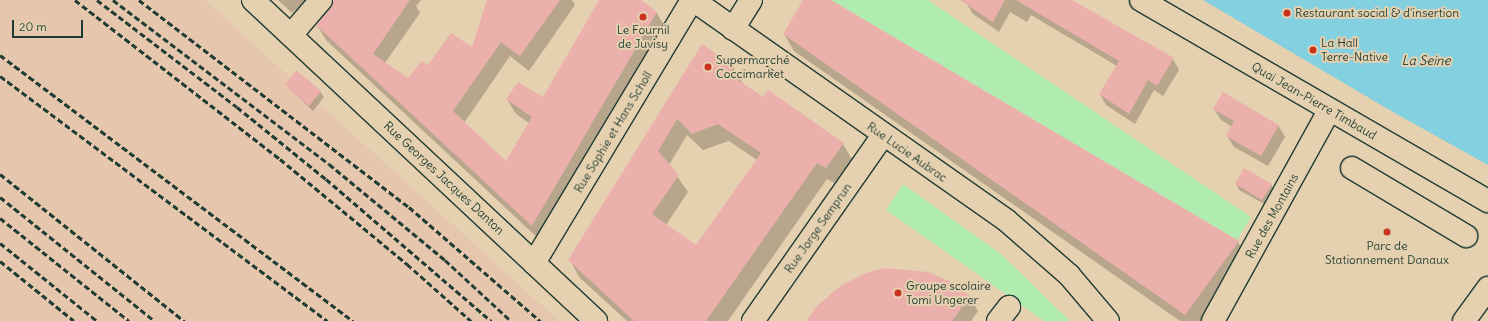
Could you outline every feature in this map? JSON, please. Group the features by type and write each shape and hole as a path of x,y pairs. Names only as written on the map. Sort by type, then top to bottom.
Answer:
{"street":[{"name":"Rue Georges Jacques Danton","path":"253,0 596,321"},
{"path":"291,35 321,0"},
{"name":"Rue Lucie Aubrac","path":"692,0 1032,241 1075,282 1108,321"},
{"name":"Rue Sophie et Hans Scholl","path":"534,263 692,0"},
{"path":"732,29 750,0"},
{"name":"Quai Jean-Pierre Timbaud","path":"1141,0 1329,111 1488,201"},
{"name":"Rue des Montains","path":"1213,321 1239,294 1329,111"},
{"name":"Rue Jorge Semprun","path":"753,321 884,135"},
{"path":"1352,168 1466,236"},
{"path":"1464,321 1488,288"}],"shaded area":[{"path":"0,0 205,0 559,321 0,321"}],"green space":[{"path":"831,0 928,0 1251,217 1237,240"},
{"path":"903,184 1001,254 1070,321 1044,321 886,210"}],"water":[{"name":"La Seine","path":"1203,0 1488,0 1488,165 1393,112"}],"building":[{"path":"333,0 410,0 373,54 408,78 422,61 428,65 451,33 472,47 487,0 560,0 520,56 501,42 453,111 506,161 532,117 506,99 518,82 543,97 599,0 641,0 657,12 532,226 316,25 330,8"},
{"path":"803,0 831,0 1239,241 1185,315 783,34"},
{"path":"960,0 1005,0 993,22"},
{"path":"1016,0 1072,0 1174,58 1157,86 1148,80 1129,114 1099,94 1119,61"},
{"path":"702,44 734,67 729,74 763,97 768,90 844,143 826,168 817,163 706,321 634,321 568,260","holes":["677,119 692,134 718,124 761,153 696,245 652,214 679,175 658,151"]},
{"path":"296,70 321,91 309,106 285,85"},
{"path":"1223,92 1279,125 1261,156 1226,136 1234,121 1213,109"},
{"path":"1244,168 1272,184 1262,200 1235,184"},
{"name":"Groupe scolaire Tomi Ungerer","path":"885,268 928,272 949,281 970,296 952,321 806,321 818,305 842,285 866,273"}],"railway":[{"path":"75,0 280,159 407,264 471,321"},
{"path":"97,0 237,107 326,179 491,321"},
{"path":"113,0 329,164 445,260 511,321"},
{"path":"139,0 409,207 540,321"},
{"path":"0,55 353,321"},
{"path":"0,76 327,321"},
{"path":"0,174 184,321"},
{"path":"0,197 155,321"},
{"path":"0,218 129,321"},
{"path":"0,243 97,321"},
{"path":"0,261 74,321"}],"place":[{"name":"Restaurant social & d'insertion","path":"1287,13"},
{"name":"Le Fournil de Juvisy","path":"643,17"},
{"name":"La Hall Terre-Native","path":"1313,50"},
{"name":"Supermarché Coccimarket","path":"708,67"},
{"name":"Parc de Stationnement Danaux","path":"1387,232"},
{"name":"Groupe scolaire Tomi Ungerer","path":"898,293"}]}
